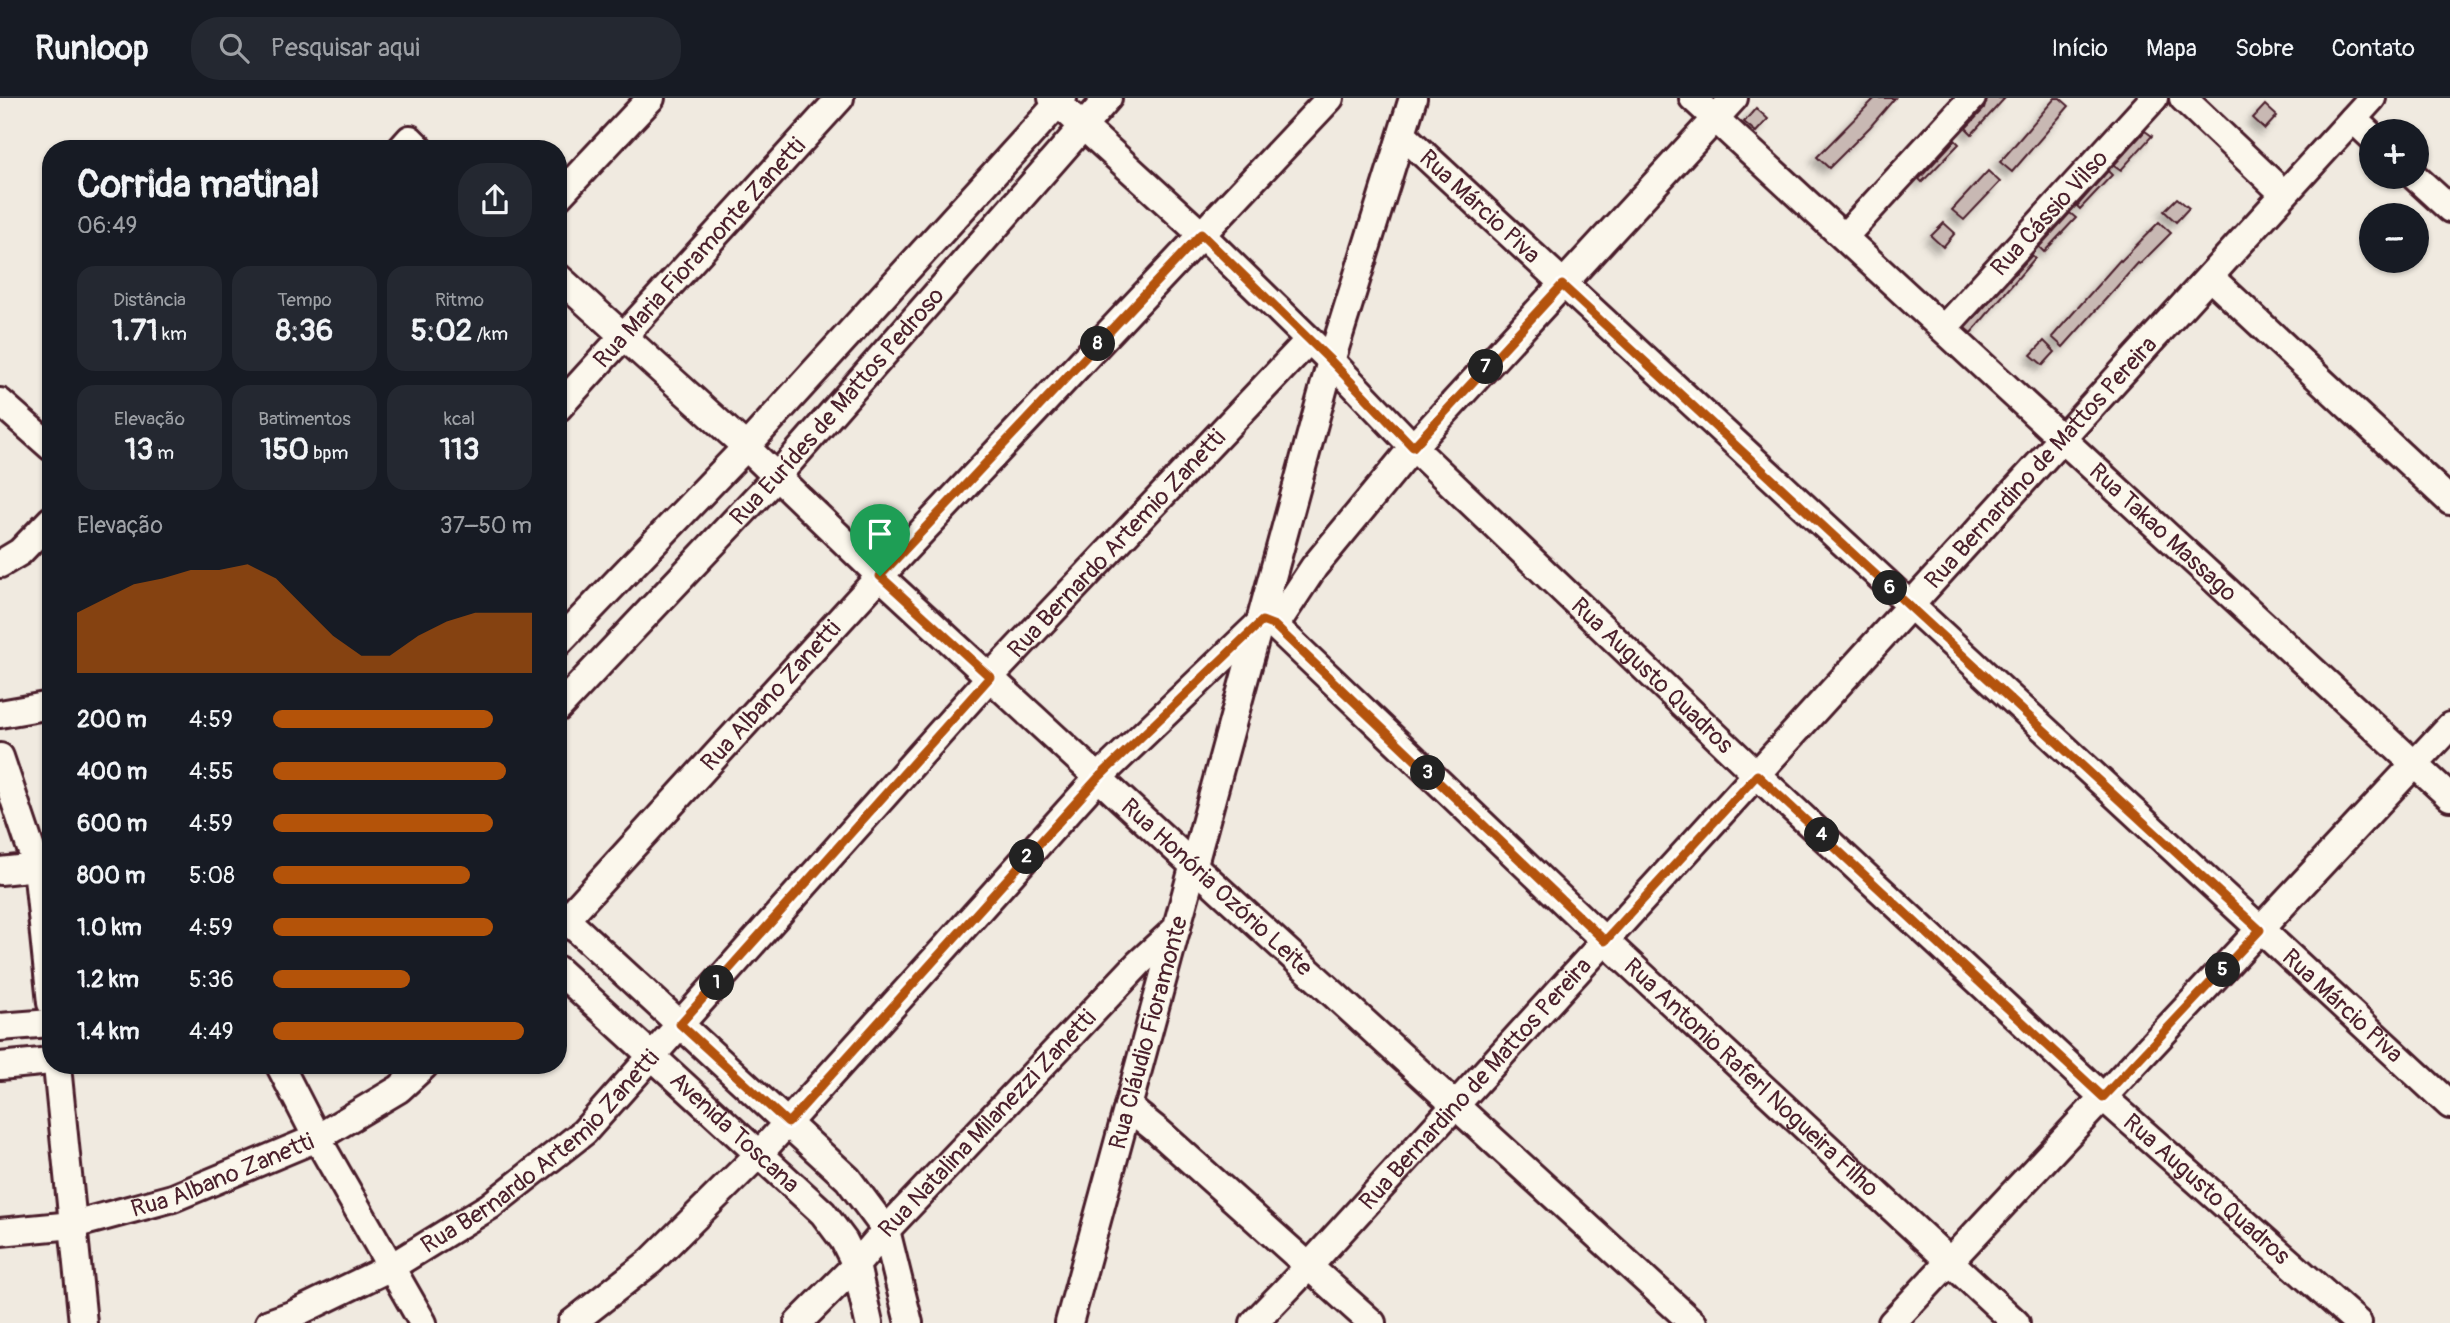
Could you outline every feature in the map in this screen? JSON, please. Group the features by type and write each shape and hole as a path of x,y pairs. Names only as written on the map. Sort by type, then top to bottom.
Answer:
{"street":[{"path":"567,187 651,98"},
{"name":"Rua Maria Fioramonte Zanetti","path":"567,398 840,98"},
{"name":"Rua Eurídes de Mattos Pedroso","path":"567,698 777,475 1108,98"},
{"name":"Rua Albano Zanetti","path":"567,914 1329,98"},
{"name":"Rua Cláudio Fioramonte","path":"1069,1323 1194,866 1268,624 1331,361 1413,98"},
{"name":"Rua Takao Massago","path":"1693,98 2450,797"},
{"path":"572,1323 651,1261 760,1153 1098,778 1268,624 1413,447 1734,98"},
{"path":"1844,237 1972,98"},
{"name":"Rua Cássio Vilso","path":"1944,328 2154,98"},
{"path":"2183,98 2284,194"},
{"name":"Rua Bernardino de Mattos Pereira","path":"2365,119 2372,98"},
{"name":"Rua Eurídes de Mattos Pedroso","path":"567,634 746,447 1058,100"},
{"name":"Rua Augusto Quadros","path":"1058,100 1081,127 1201,234 1331,361 1413,447 1757,775 2103,1097 2358,1323"},
{"name":"Rua Bernardino de Mattos Pereira","path":"1254,1323 1310,1265 2284,194 2359,131"},
{"name":"Rua Márcio Piva","path":"1403,135 2450,1105"},
{"path":"2428,189 2450,209"},
{"path":"2210,276 2450,501"},
{"name":"Rua Honória Ozório Leite","path":"567,285 777,475 880,576 1098,778 1693,1323"},
{"name":"Rua Bernardo Artemio Zanetti","path":"269,1323 295,1314 391,1267 490,1206 584,1132 990,677 1309,340"},
{"path":"0,402 42,439"},
{"path":"0,564 20,552 42,529"},
{"name":"Rua Antonio Raferl Nogueira Filho","path":"1268,624 2017,1323"},
{"path":"0,714 42,707"},
{"path":"1892,1323 2450,726"},
{"path":"0,757 42,860"},
{"path":"0,871 42,865"},
{"name":"Avenida Toscana","path":"567,925 680,1024 848,1179 886,1230 908,1323"},
{"name":"Rua Natalina Milanezzi Zanetti","path":"798,1323 856,1265 1139,963 1177,928"},
{"name":"Avenida Toscana","path":"567,978 823,1213 844,1241 856,1265 869,1323"},
{"path":"0,1027 42,1024"},
{"path":"0,1066 42,1062"},
{"path":"58,1074 83,1323"},
{"path":"284,1074 317,1138 423,1323"},
{"name":"Rua Albano Zanetti","path":"0,1232 73,1225 173,1198 317,1138 399,1089 415,1074"},
{"path":"1128,1107 1310,1265 1372,1323"}],"building":[{"path":"1875,98 1895,98 1829,168 1817,157"},
{"path":"1987,98 2005,98 1972,134 1966,128 1984,109"},
{"path":"2055,98 2060,98 2069,106 2012,172 2000,162"},
{"path":"2265,105 2277,116 2265,129 2253,118"},
{"path":"1756,108 1768,119 1756,132 1744,122"},
{"path":"2145,131 2152,136 2121,170 2114,165"},
{"path":"1955,140 1959,144 1922,182 1919,179"},
{"path":"1988,171 2000,182 1964,220 1952,210"},
{"path":"2108,171 2112,175 2080,209 2077,206"},
{"path":"2177,198 2189,208 2176,222 2164,211"},
{"path":"2070,213 2076,218 2044,252 2039,247"},
{"path":"2159,222 2171,233 2138,263 2063,347 2052,337 2120,260"},
{"path":"1944,223 1955,233 1943,247 1931,236"},
{"path":"2032,255 2035,258 1971,333 1965,328"},
{"path":"2044,341 2055,352 2043,365 2031,355"}],"route":[{"path":"1201,234 1331,361 1413,447 1562,285 2260,930 2103,1097 1757,775 1605,941 1275,626 1262,621 1098,778 788,1123 680,1024 990,677 880,576 1201,234"}]}
